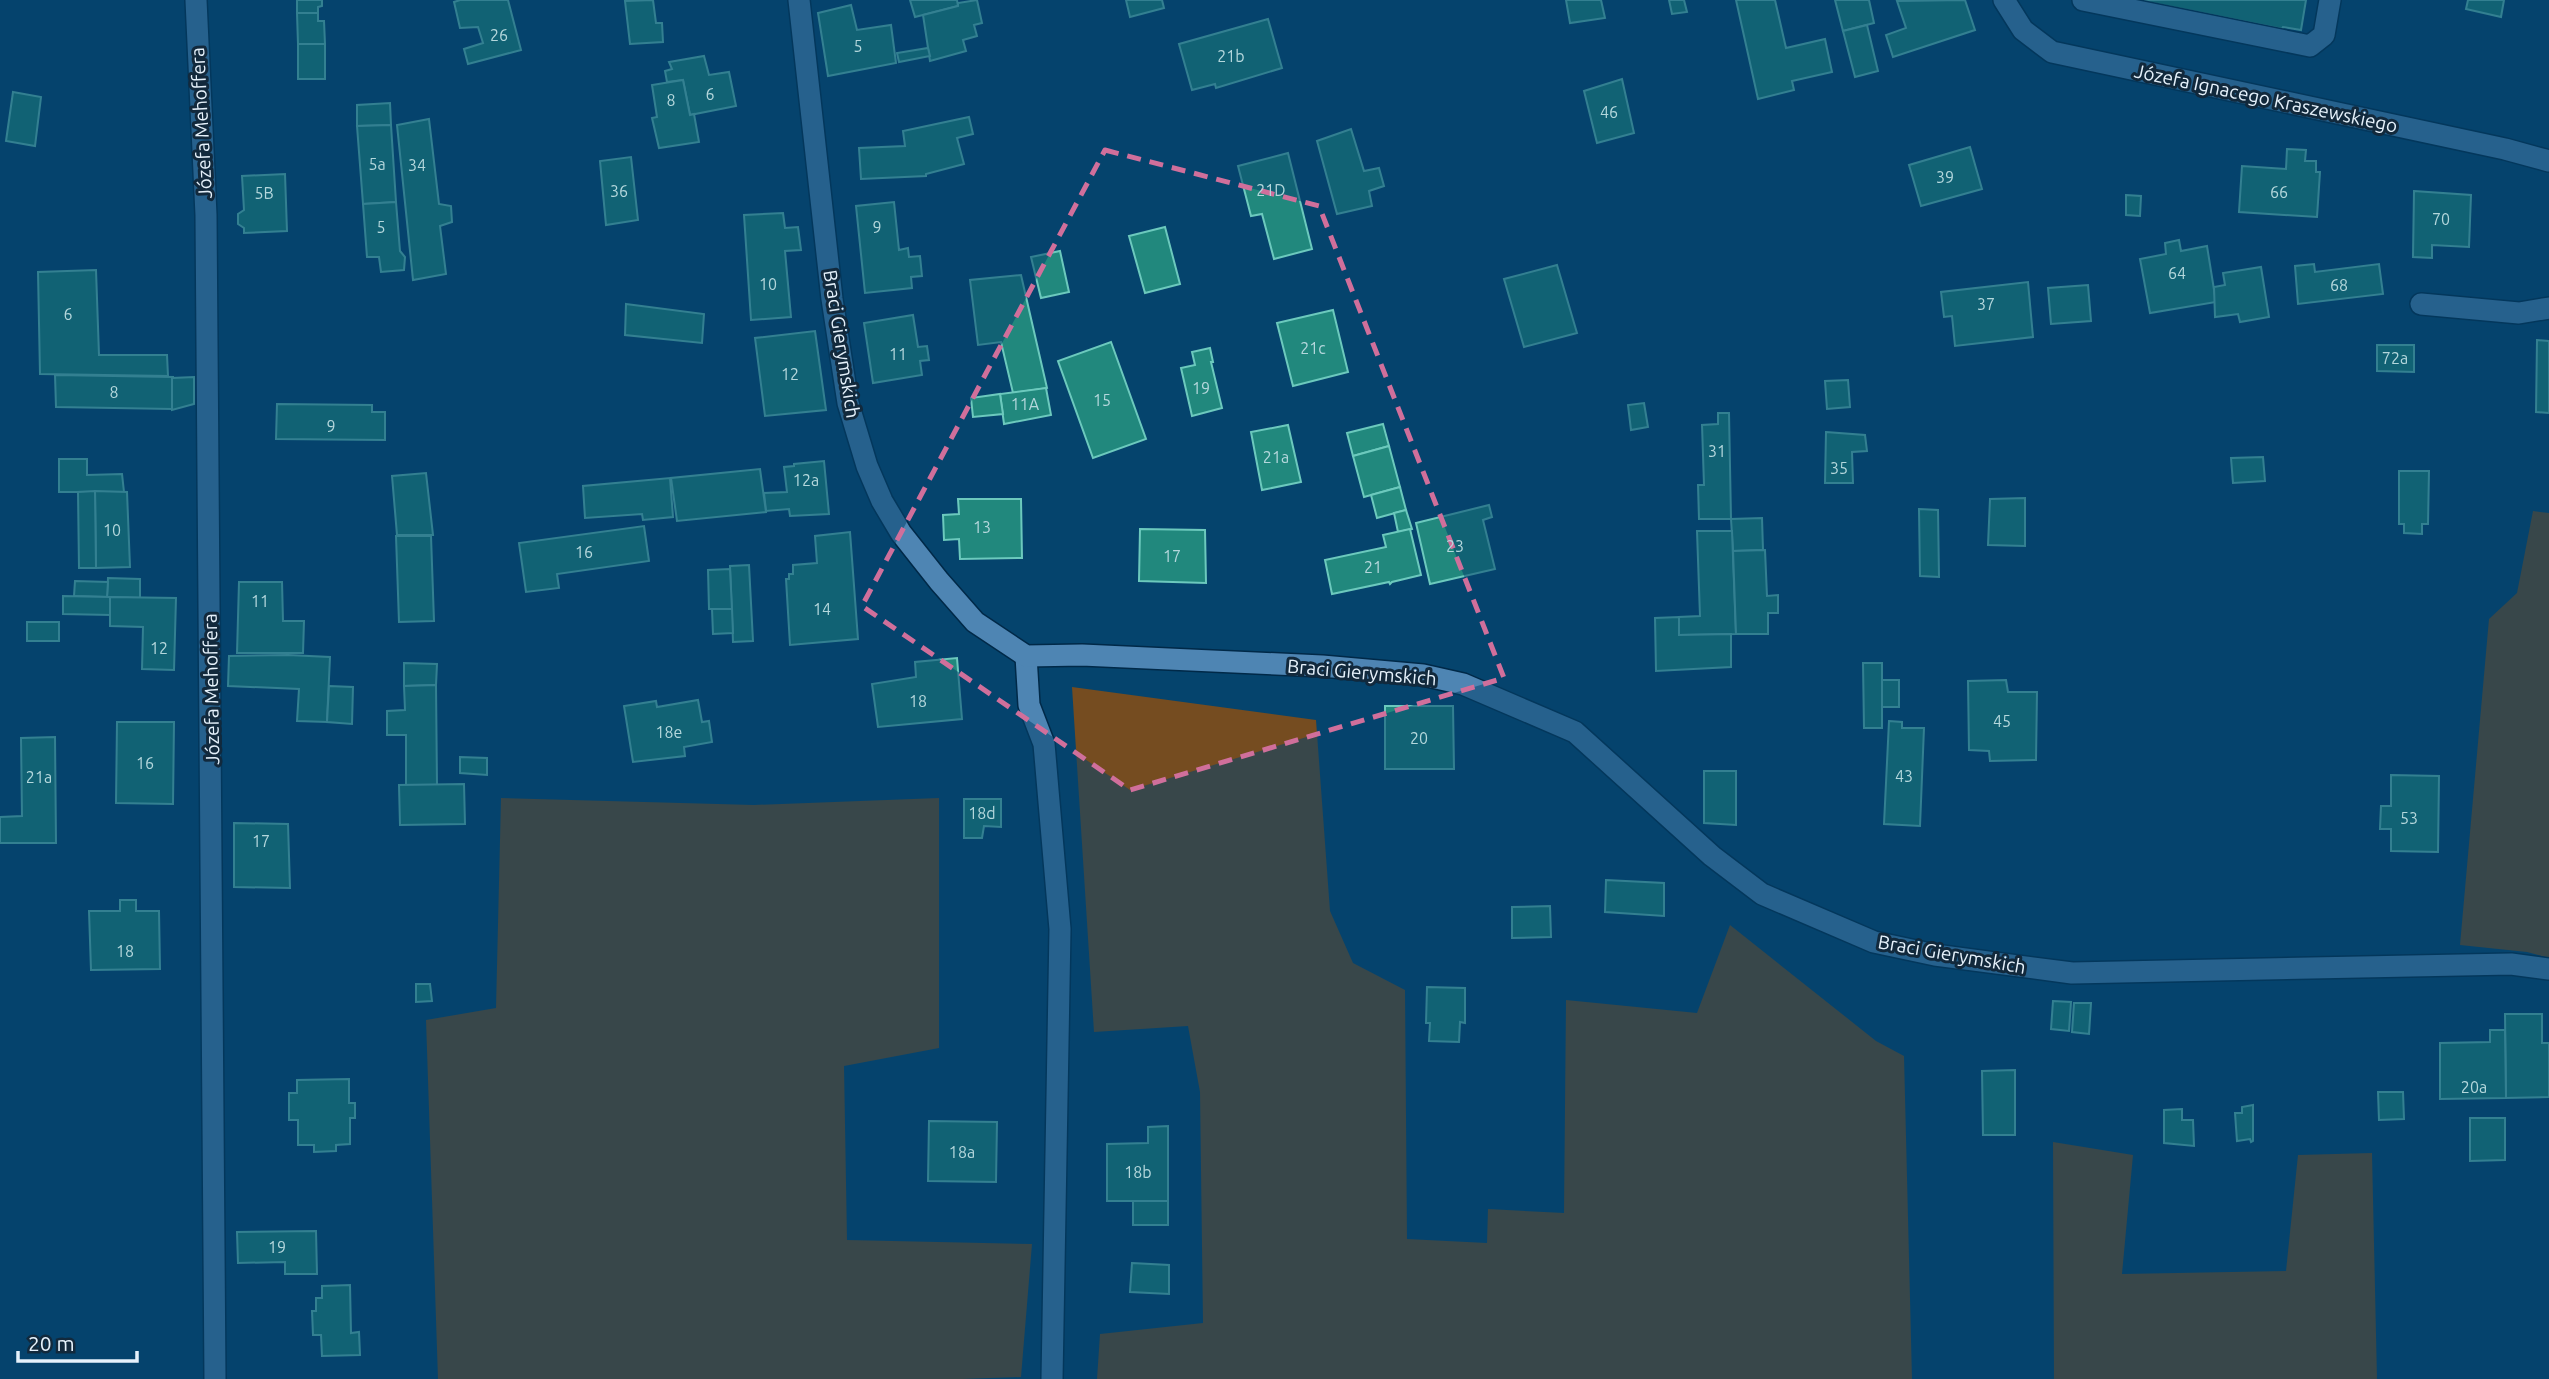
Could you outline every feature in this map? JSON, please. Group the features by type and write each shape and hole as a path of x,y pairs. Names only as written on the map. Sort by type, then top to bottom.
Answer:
{"street":[{"name":"Józefa Mehoffera","path":"196,0 206,215 215,1379"},
{"name":"Braci Gierymskich","path":"799,0 832,299 848,403 867,466 881,501 901,533 939,581 975,622 1026,656 1082,655 1322,666 1423,675 1463,684 1575,732 1712,856 1762,894 1874,942 1935,956 2072,973 2511,964 2549,969"},
{"name":"Józefa Ignacego Kraszewskiego","path":"2004,0 2023,30 2052,52 2505,149 2549,162"},
{"path":"2083,0 2310,46 2325,35 2330,0"},
{"path":"2421,304 2519,313 2549,308"},
{"path":"1026,656 1029,705 1044,744 1060,929 1052,1379"}],"highlighted area":[{"path":"1105,150 1319,206 1504,678 1130,790 862,606"}],"shaded area":[{"path":"2533,511 2549,513 2549,958 2527,952 2460,945 2489,619 2517,593"},
{"path":"1072,687 1316,720 1330,911 1353,963 1405,990 1407,1239 1487,1243 1488,1209 1564,1213 1566,1000 1697,1013 1730,925 1876,1041 1904,1056 1912,1379 1097,1379 1100,1334 1203,1323 1200,1092 1188,1026 1094,1032"},
{"path":"501,798 754,805 939,798 939,1048 844,1066 847,1240 1032,1244 1021,1377 438,1379 426,1020 496,1008"},
{"path":"2053,1142 2133,1155 2122,1274 2286,1271 2298,1155 2372,1153 2377,1379 2054,1379"}],"building":[{"path":"297,0 322,0 322,6 318,7 318,13 297,13"},
{"path":"508,0 521,50 468,64 464,49 483,43 478,27 460,28 454,2"},
{"path":"653,0 656,23 662,23 663,42 630,44 625,1"},
{"path":"910,0 957,0 958,6 915,17"},
{"path":"977,0 982,23 974,25 977,36 963,40 966,51 930,61 923,15 958,6 958,3"},
{"path":"1126,0 1162,0 1164,8 1130,17"},
{"path":"1566,0 1601,0 1605,18 1570,23"},
{"path":"1669,0 1684,0 1687,12 1672,14"},
{"path":"1736,0 1775,0 1786,48 1825,39 1832,72 1792,81 1794,90 1758,99"},
{"path":"1835,0 1869,0 1874,23 1843,31"},
{"path":"1965,0 1975,30 1893,57 1886,35 1906,28 1897,1"},
{"path":"2137,0 2306,0 2301,30 2282,29"},
{"path":"2468,0 2504,0 2501,17 2466,9"},
{"path":"851,5 857,30 891,25 896,63 828,76 818,13"},
{"path":"297,13 318,13 318,21 324,21 325,44 298,44"},
{"path":"1268,19 1282,68 1216,88 1215,84 1192,90 1179,44"},
{"path":"1867,25 1878,71 1855,77 1843,31"},
{"path":"298,44 325,44 325,79 298,79"},
{"path":"928,48 930,56 899,62 897,53"},
{"path":"704,56 709,75 729,72 736,106 690,115 683,80 667,82 665,71 672,69 669,62"},
{"path":"1622,79 1634,133 1597,143 1584,91"},
{"path":"683,80 690,115 694,114 699,142 659,148 652,118 657,117 652,85"},
{"path":"13,92 41,97 35,146 6,141"},
{"path":"390,103 391,125 357,126 357,105"},
{"path":"969,117 973,134 957,138 964,164 926,176 861,179 859,148 905,146 903,131"},
{"path":"429,119 439,204 451,206 452,222 440,226 446,274 413,280 397,125"},
{"path":"391,125 396,202 363,204 357,126"},
{"path":"1351,129 1364,171 1379,168 1384,186 1369,191 1372,206 1337,214 1317,141"},
{"path":"1970,147 1982,189 1921,206 1909,165"},
{"path":"2287,149 2306,150 2305,161 2316,161 2316,172 2320,172 2317,217 2239,212 2242,166 2286,169"},
{"path":"1288,153 1312,249 1274,259 1262,214 1251,216 1238,166"},
{"path":"631,157 638,220 606,225 600,161"},
{"path":"285,174 287,231 244,233 244,228 238,224 238,214 244,210 242,176"},
{"path":"2414,191 2471,195 2469,247 2432,245 2432,258 2413,257"},
{"path":"2126,195 2141,196 2140,216 2126,215"},
{"path":"396,202 400,251 405,257 404,270 381,272 379,257 367,257 363,204"},
{"path":"894,202 899,250 908,248 909,257 920,256 922,276 911,277 912,288 865,293 856,206"},
{"path":"783,213 785,228 798,227 801,250 785,251 791,317 751,320 744,215"},
{"path":"1165,227 1180,284 1145,293 1129,236"},
{"path":"2179,240 2181,251 2207,246 2216,302 2150,313 2140,259 2166,254 2165,243"},
{"path":"1060,251 1069,292 1041,298 1031,257"},
{"path":"2314,264 2315,272 2379,264 2383,294 2298,304 2295,266"},
{"path":"1557,265 1577,333 1524,347 1504,279"},
{"path":"2261,267 2269,317 2240,322 2238,314 2215,317 2214,287 2225,285 2223,273"},
{"path":"96,270 99,355 167,355 168,376 40,374 38,272"},
{"path":"1021,275 1047,388 1013,393 1001,342 978,345 970,280"},
{"path":"2028,282 2033,337 1955,346 1952,316 1944,317 1941,292"},
{"path":"2088,285 2091,321 2051,324 2048,288"},
{"path":"626,304 704,314 702,343 625,335"},
{"path":"1333,310 1348,372 1293,386 1277,323"},
{"path":"913,315 918,347 927,346 929,360 920,361 922,375 873,383 864,323"},
{"path":"815,331 826,410 765,416 755,338"},
{"path":"2537,340 2549,341 2549,413 2536,412"},
{"path":"1111,342 1146,439 1093,458 1058,361"},
{"path":"2377,345 2414,345 2414,372 2377,371"},
{"path":"1210,348 1222,408 1192,416 1181,368 1195,365 1192,352"},
{"path":"55,375 173,377 172,409 56,407"},
{"path":"194,377 194,404 172,410 172,378"},
{"path":"1848,380 1850,407 1827,409 1825,381"},
{"path":"1046,388 1051,415 1004,424 1000,394"},
{"path":"1000,394 1003,414 973,417 971,398"},
{"path":"1644,403 1648,427 1631,430 1628,405"},
{"path":"277,404 372,405 372,412 385,412 385,440 276,439"},
{"path":"1718,413 1729,413 1731,519 1699,519 1698,485 1704,485 1702,425 1718,424"},
{"path":"1383,424 1389,446 1353,456 1347,433"},
{"path":"1288,425 1301,482 1262,490 1251,432"},
{"path":"1826,432 1865,435 1867,451 1852,452 1853,483 1825,483"},
{"path":"1389,446 1400,487 1364,497 1353,456"},
{"path":"2263,457 2265,481 2233,483 2231,458"},
{"path":"59,459 87,459 87,475 122,474 124,492 59,492"},
{"path":"824,461 829,514 790,516 789,509 766,511 764,493 787,492 784,467"},
{"path":"760,469 766,512 677,521 671,478"},
{"path":"2399,471 2429,471 2428,524 2422,524 2422,534 2404,533 2404,524 2399,524"},
{"path":"426,473 433,535 397,535 392,476"},
{"path":"670,478 673,517 643,520 642,514 585,518 583,486"},
{"path":"1400,487 1406,510 1377,518 1371,495"},
{"path":"95,491 127,492 130,567 96,568"},
{"path":"95,491 96,568 79,568 78,492"},
{"path":"2025,498 2025,546 1988,545 1990,499"},
{"path":"958,499 1021,499 1022,558 960,559 959,539 944,540 943,515 959,514"},
{"path":"1489,505 1492,517 1483,520 1495,569 1430,584 1416,523"},
{"path":"1919,509 1938,510 1939,577 1920,576"},
{"path":"1406,510 1412,529 1398,532 1394,513"},
{"path":"1762,518 1763,550 1733,551 1731,519"},
{"path":"644,526 649,561 557,574 559,588 526,592 519,543"},
{"path":"1140,529 1205,530 1206,583 1139,581"},
{"path":"1410,529 1421,575 1390,584 1389,582 1332,594 1325,560 1386,547 1383,535"},
{"path":"1697,531 1732,531 1736,634 1679,635 1679,617 1700,616"},
{"path":"850,532 858,639 790,645 786,579 789,579 789,574 793,574 793,565 817,563 815,536"},
{"path":"396,536 431,536 434,621 399,622"},
{"path":"1765,550 1767,596 1778,595 1778,613 1768,613 1768,634 1736,634 1733,551"},
{"path":"749,565 753,641 733,642 730,566"},
{"path":"730,569 732,609 709,609 708,570"},
{"path":"108,578 140,579 140,598 107,597"},
{"path":"75,581 108,582 107,597 74,596"},
{"path":"239,582 282,582 283,621 304,621 303,653 237,653"},
{"path":"63,596 110,597 110,615 63,614"},
{"path":"110,597 176,598 174,670 142,669 143,627 110,626"},
{"path":"712,609 732,609 733,633 713,634"},
{"path":"1679,617 1679,635 1731,634 1731,667 1656,671 1655,618"},
{"path":"27,622 59,622 59,641 27,641"},
{"path":"229,656 330,657 327,722 297,721 299,689 228,686"},
{"path":"957,658 962,719 878,727 872,684 916,677 915,662"},
{"path":"404,663 437,664 436,685 404,686"},
{"path":"1863,663 1882,663 1882,728 1864,728"},
{"path":"1882,680 1899,680 1899,707 1882,707"},
{"path":"2006,680 2008,692 2037,692 2036,760 1990,761 1989,751 1969,750 1968,681"},
{"path":"436,685 437,785 406,785 406,735 387,735 387,711 405,710 404,686"},
{"path":"329,686 353,687 352,724 327,722"},
{"path":"698,700 702,722 709,721 712,742 684,747 685,756 633,762 624,706 656,701 657,707"},
{"path":"1385,706 1453,706 1454,769 1385,769"},
{"path":"1889,721 1902,722 1902,728 1924,728 1920,826 1884,824"},
{"path":"117,722 174,722 173,804 116,803"},
{"path":"55,737 56,843 0,843 0,817 22,816 21,738"},
{"path":"460,757 487,758 487,775 460,773"},
{"path":"1704,771 1736,771 1736,825 1704,823"},
{"path":"2391,775 2439,776 2438,852 2391,851 2391,829 2380,829 2381,806 2391,806"},
{"path":"464,784 465,824 400,825 399,785"},
{"path":"964,799 1001,799 1001,827 984,826 982,838 964,838"},
{"path":"234,823 288,824 290,888 234,887"},
{"path":"1606,880 1664,883 1664,916 1605,912"},
{"path":"120,900 136,900 136,911 159,911 160,969 91,970 89,911 120,911"},
{"path":"1550,906 1551,937 1512,938 1512,907"},
{"path":"416,984 430,984 432,1001 416,1002"},
{"path":"1427,987 1465,988 1465,1023 1460,1022 1459,1042 1429,1041 1430,1023 1426,1023"},
{"path":"2053,1001 2071,1002 2069,1031 2051,1029"},
{"path":"2074,1003 2091,1003 2089,1034 2072,1032"},
{"path":"2505,1014 2542,1014 2542,1043 2549,1043 2549,1097 2506,1098"},
{"path":"2490,1030 2505,1030 2506,1098 2440,1099 2440,1043 2490,1042"},
{"path":"2015,1070 2015,1135 1983,1135 1982,1071"},
{"path":"349,1079 349,1103 355,1103 355,1118 350,1118 350,1144 336,1145 336,1151 314,1152 314,1145 298,1145 298,1120 289,1120 289,1093 297,1093 297,1080"},
{"path":"2378,1092 2403,1092 2404,1119 2379,1120"},
{"path":"2253,1105 2253,1141 2237,1141 2235,1113 2242,1113 2242,1107"},
{"path":"2182,1109 2182,1120 2193,1120 2194,1146 2164,1143 2164,1110"},
{"path":"2470,1118 2505,1118 2505,1160 2470,1161"},
{"path":"929,1121 997,1122 996,1182 928,1181"},
{"path":"1168,1126 1168,1201 1107,1201 1107,1144 1148,1143 1148,1127"},
{"path":"1133,1201 1168,1201 1168,1225 1133,1225"},
{"path":"316,1231 317,1274 285,1274 285,1262 238,1263 237,1232"},
{"path":"1132,1263 1169,1265 1169,1294 1130,1292"},
{"path":"350,1285 351,1333 359,1332 360,1355 322,1356 321,1335 313,1335 312,1311 316,1311 316,1298 322,1298 322,1286"}]}
